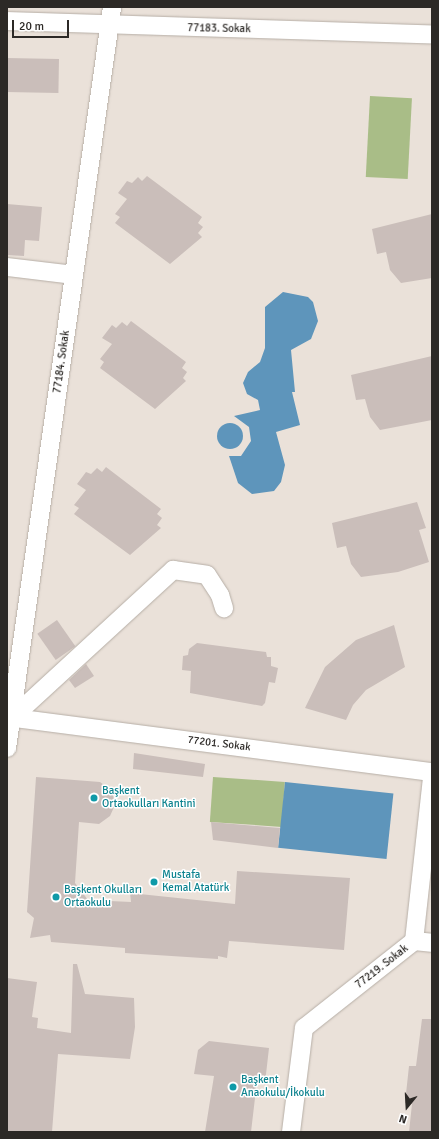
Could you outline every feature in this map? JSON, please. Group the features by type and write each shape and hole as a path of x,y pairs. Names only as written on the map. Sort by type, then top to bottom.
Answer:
{"street":[{"name":"77184. Sokak","path":"7,748 9,718 74,275 107,26 112,7"},
{"name":"77183. Sokak","path":"7,21 107,26 432,34"},
{"path":"7,267 74,275"},
{"path":"9,718 173,570 206,575 220,595 224,608"},
{"name":"77201. Sokak","path":"9,718 432,772"},
{"name":"77219. Sokak","path":"290,1132 304,1028 414,941 432,779"},
{"path":"414,941 432,943"}],"green space":[{"path":"370,96 412,98 408,179 366,177"},
{"path":"213,777 285,782 282,827 210,822"}],"water":[{"path":"283,292 308,297 313,302 318,321 311,339 291,350 295,392 292,392 300,425 276,432 285,465 281,482 274,491 252,494 238,483 229,456 241,456 251,441 249,427 234,416 260,410 258,400 247,394 243,383 248,372 260,362 265,348 265,307"},
{"path":"230,423 239,427 243,436 239,445 230,449 221,445 217,436 221,427"},
{"path":"285,782 393,793 387,859 278,848"}],"building":[{"path":"7,58 59,59 58,93 7,92"},
{"path":"147,176 202,217 198,223 203,227 198,233 202,237 170,264 115,223 120,217 115,214 127,199 118,193 127,181 132,183 138,177 142,181"},
{"path":"7,204 42,207 39,241 25,240 24,256 7,255"},
{"path":"432,214 432,278 401,283 390,270 386,252 377,254 372,229"},
{"path":"131,321 186,362 182,368 187,372 183,378 186,381 155,409 100,368 104,362 100,359 112,344 102,338 112,325 116,328 122,322 127,326"},
{"path":"432,356 432,420 380,430 370,417 365,399 356,400 351,375"},
{"path":"106,467 161,509 157,514 162,518 157,525 161,528 130,555 74,514 79,508 74,505 86,490 77,484 86,472 91,474 97,468 102,472"},
{"path":"417,502 426,528 419,530 429,562 398,572 361,577 351,564 346,546 337,548 332,523"},
{"path":"57,620 75,646 56,660 37,634"},
{"path":"394,625 405,667 366,690 353,705 346,720 305,708 325,667 356,640"},
{"path":"197,643 266,652 267,657 271,657 271,666 278,668 275,683 269,682 265,703 262,706 190,693 191,671 182,670 183,656 188,655 189,649"},
{"path":"86,664 94,676 75,688 69,680"},
{"path":"134,753 205,764 203,777 133,769"},
{"path":"36,777 100,782 112,791 115,805 110,816 99,824 79,822 75,883 88,900 131,902 130,893 235,904 237,871 350,878 344,950 229,941 227,958 218,956 218,959 125,953 125,948 51,942 50,935 30,938 34,918 27,912"},
{"path":"211,822 280,828 278,848 213,840"},
{"path":"73,964 77,964 85,994 134,998 135,1027 130,1059 58,1054 52,1132 7,1132 7,978 37,982 32,1017 38,1018 37,1028 71,1033"},
{"path":"422,1019 432,1019 432,1132 409,1132 412,1104 405,1103 409,1066 416,1066"},
{"name":"Başkent Anaokulu/İkokulu","path":"209,1041 269,1048 265,1083 257,1081 251,1132 205,1132 214,1076 194,1074 198,1050"}],"place":[{"name":"Başkent Ortaokulları Kantini","path":"94,798"},
{"name":"Mustafa Kemal Atatürk","path":"154,882"},
{"name":"Başkent Okulları Ortaokulu","path":"56,897"},
{"name":"Başkent Anaokulu/İkokulu","path":"233,1087"}]}
